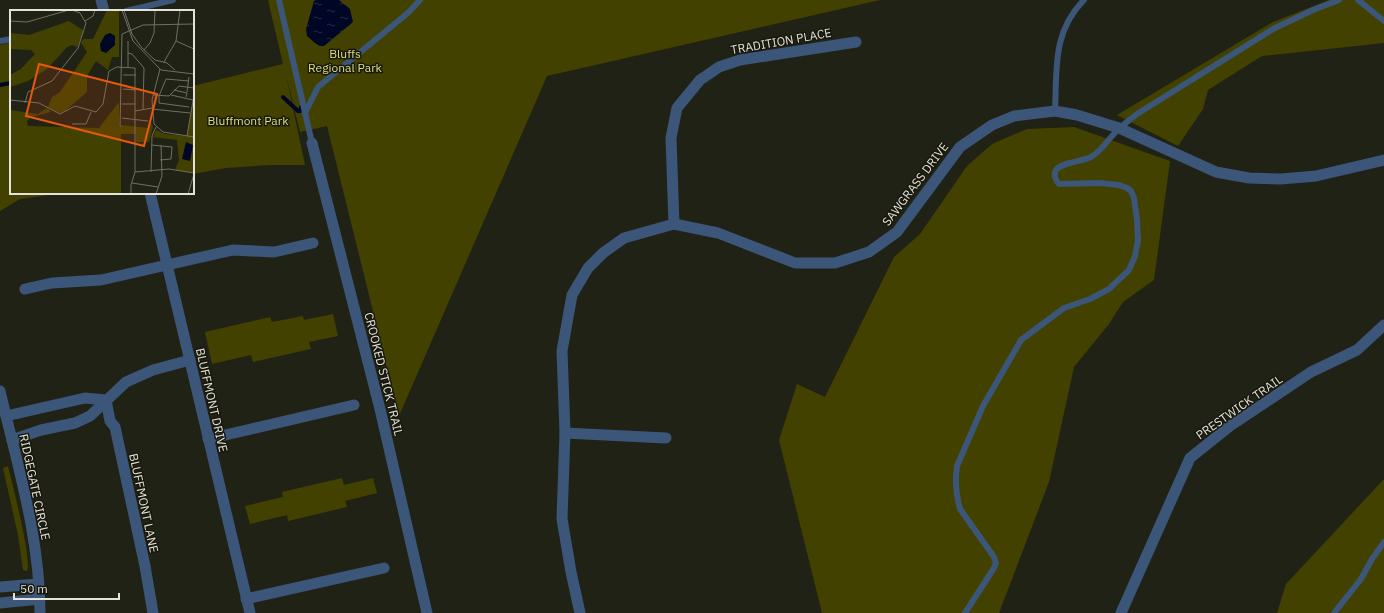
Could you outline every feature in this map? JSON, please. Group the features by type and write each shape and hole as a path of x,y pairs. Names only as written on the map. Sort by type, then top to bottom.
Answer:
{"street":[{"path":"101,0 104,10"},
{"name":"TRADITION PLACE","path":"674,224 671,138 678,108 700,80 719,67 740,60 856,42"},
{"name":"SAWGRASS DRIVE","path":"565,433 562,350 572,295 588,268 603,253 624,238 674,224 718,233 795,263 835,263 869,252 897,232 960,147 992,125 1014,116 1055,112 1077,115 1119,128 1216,172 1249,178 1281,179 1316,176 1384,160"},
{"name":"CROOKED STICK TRAIL","path":"312,143 380,409 427,613"},
{"name":"BLUFFMONT DRIVE","path":"150,194 250,613"},
{"path":"25,289 52,283 101,280 233,250 274,252 313,243"},
{"name":"PRESTWICK TRAIL","path":"1121,613 1190,458 1230,426 1311,372 1356,350 1384,325"},
{"path":"7,434 41,430 75,423 90,416 126,382 153,370 190,360"},
{"name":"RIDGEGATE CIRCLE","path":"0,391 6,416 7,434 33,531 40,613"},
{"path":"6,416 85,398 106,400"},
{"name":"BLUFFMONT LANE","path":"106,400 110,420 115,427 145,566 153,613"},
{"path":"208,439 354,406"},
{"path":"580,613 562,519 565,433 666,438"},
{"path":"246,599 384,568"},
{"path":"0,587 38,584"},
{"path":"0,602 40,599"}],"lane":[{"path":"130,10 173,0"},
{"path":"279,0 312,143"},
{"path":"305,113 318,87 408,12 420,0"},
{"path":"1055,112 1057,53 1064,28 1075,8 1084,0"},
{"path":"965,613 996,563 994,557 960,509 957,500 957,466 983,406 1021,340 1064,308 1098,295 1109,289 1129,270 1135,256 1138,240 1137,220 1132,191 1119,185 1100,183 1059,184 1055,177 1057,169 1062,166 1084,160 1099,151 1119,128 1159,100 1273,29 1313,10 1339,0"},
{"path":"1358,0 1384,21"},
{"path":"0,42 10,39"},
{"path":"1334,613 1361,579 1372,559 1384,542"}],"green space":[{"path":"268,0 880,0 547,76 399,416 327,126 300,132 286,75 305,165 269,165 226,168 194,174 194,86 283,64"},
{"path":"1329,0 1384,0 1384,43 1262,56 1208,90 1203,109 1178,146 1117,115 1273,22"},
{"path":"10,42 10,194 56,194 20,199 0,211 0,45"},
{"path":"1074,127 1170,161 1154,280 1123,302 1109,324 1074,367 1049,482 999,613 822,613 779,440 797,384 825,397 894,257 920,234 967,166 992,144 1027,129"},
{"path":"333,314 338,336 309,342 311,349 253,362 251,355 212,364 205,332 270,317 272,322 303,316 304,320"},
{"path":"8,466 27,552 27,571 23,570 18,535 3,468"},
{"path":"342,478 344,485 373,478 377,493 345,501 347,507 288,521 287,515 250,524 245,506 283,497 282,492"},
{"path":"1384,479 1384,613 1277,613 1286,584"}],"water":[{"path":"339,0 350,9 353,22 324,46 320,46 307,36 306,29 314,1"}],"waterway":[{"path":"0,85 10,83"},
{"path":"283,97 298,111 300,111 301,107"}],"park label":[{"name":"Bluffs Regional Park","path":"345,60"},
{"name":"Bluffmont Park","path":"248,120"}]}
